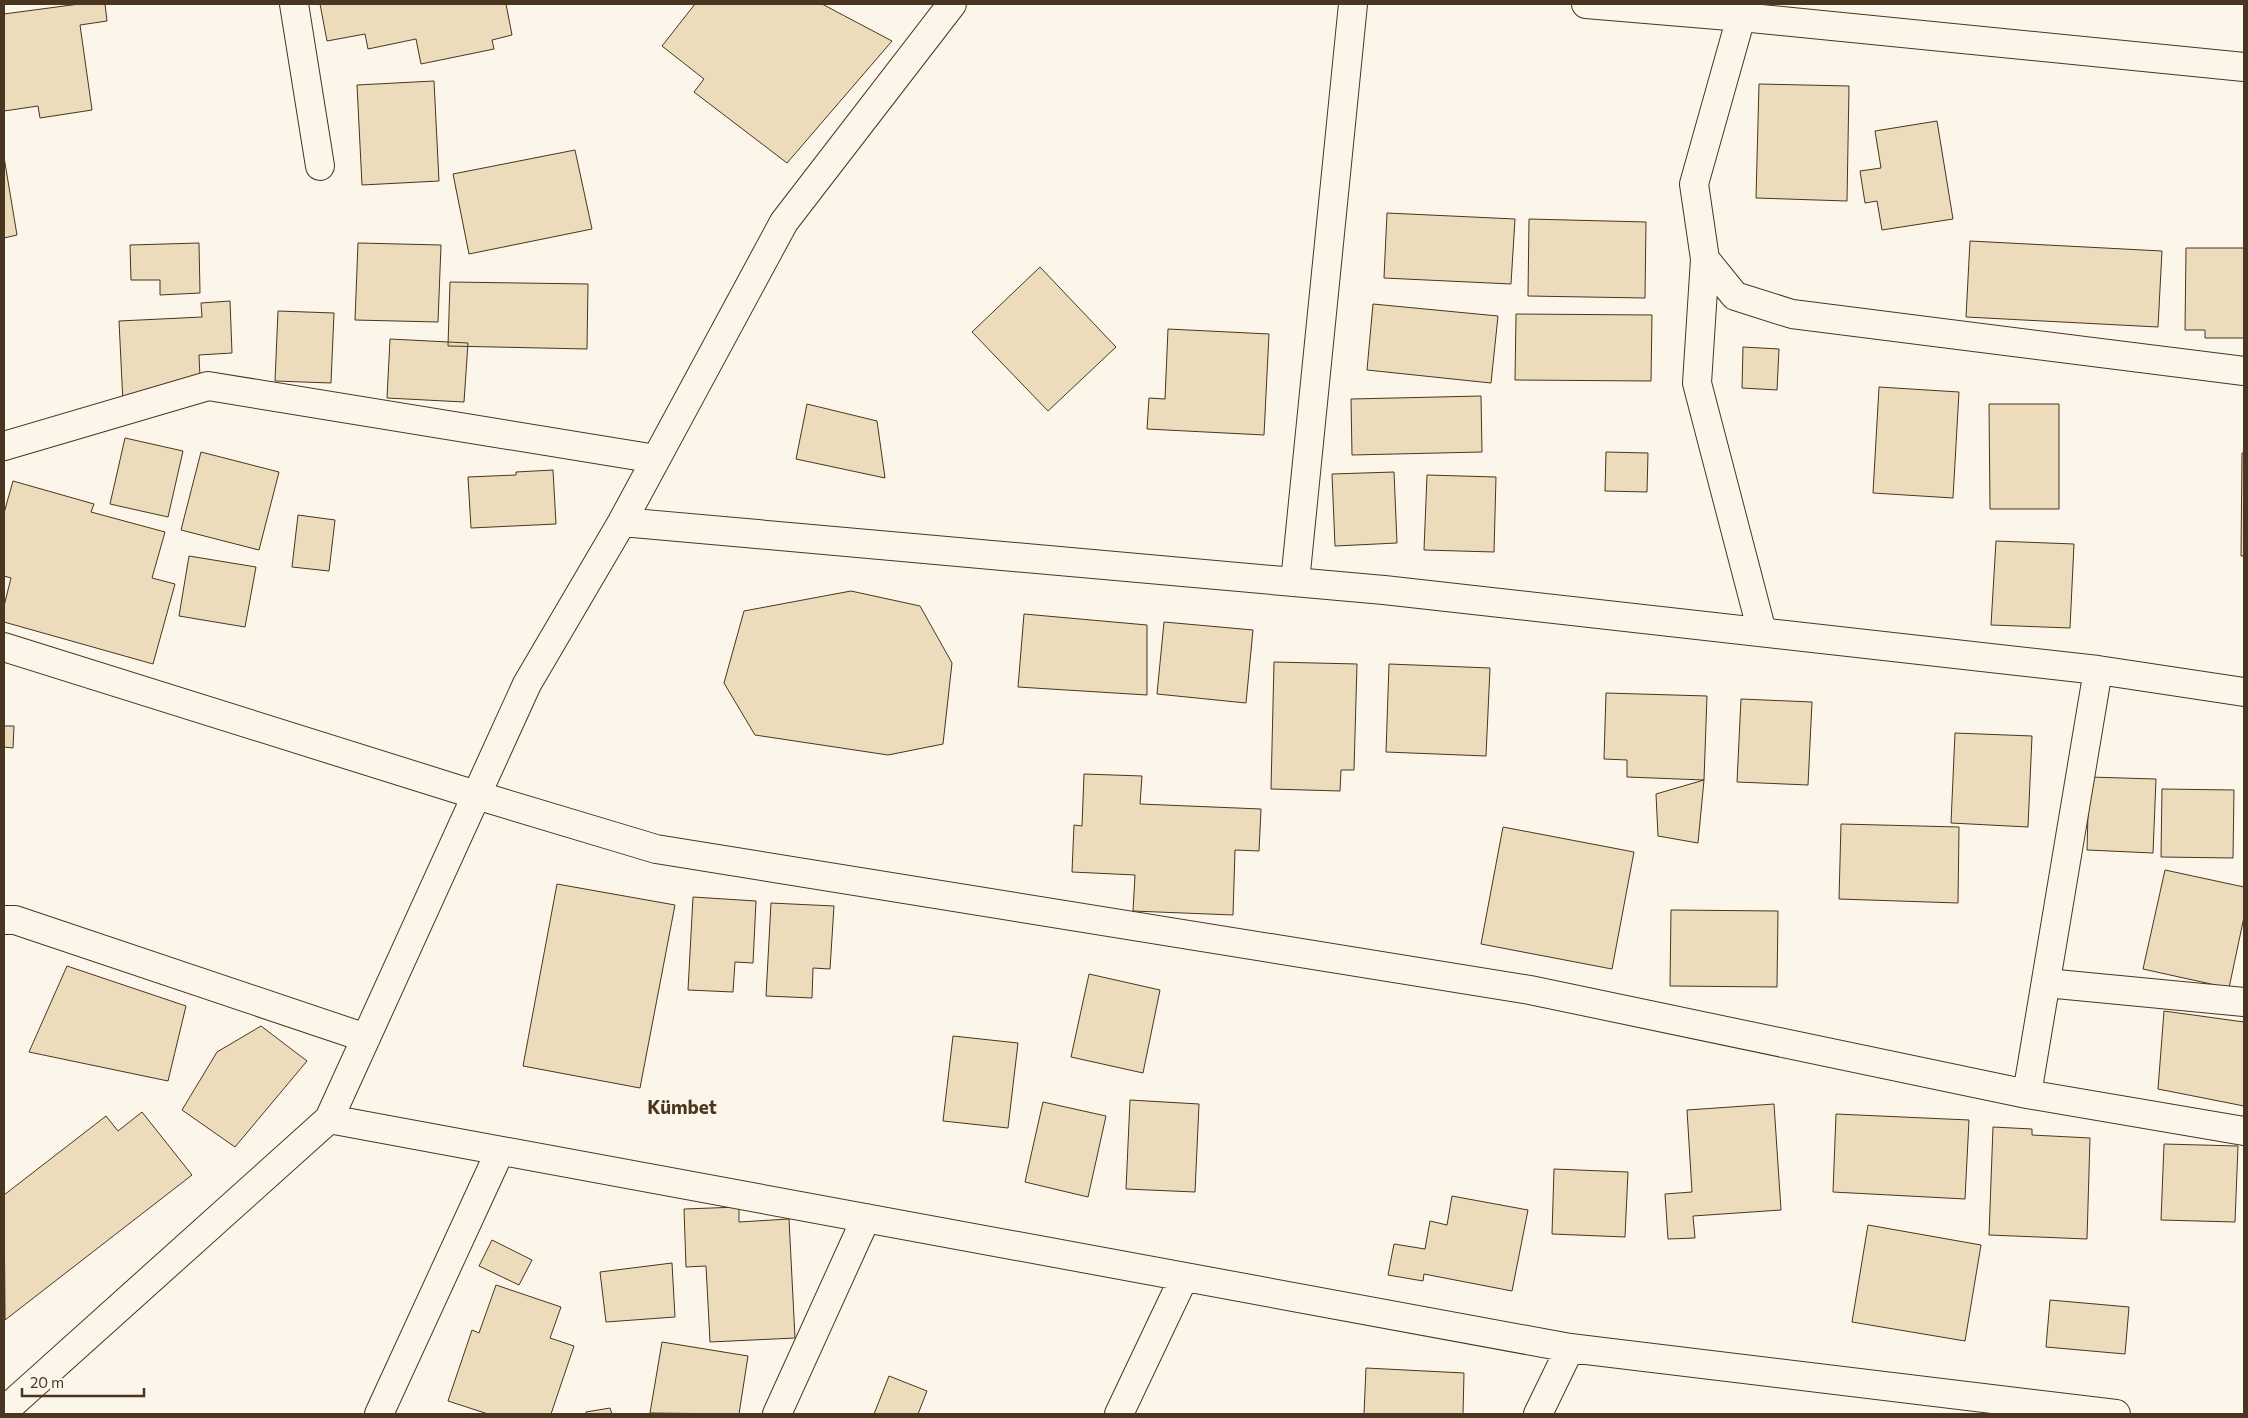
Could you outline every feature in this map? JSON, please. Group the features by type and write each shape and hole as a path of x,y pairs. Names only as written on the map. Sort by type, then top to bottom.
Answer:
{"street":[{"path":"294,4 320,166"},
{"path":"4,1411 329,1119 527,684 622,522 784,222 952,4"},
{"path":"1295,582 1352,4"},
{"path":"1586,4 1741,10 2244,67"},
{"path":"1741,10 1694,184 1705,259 1697,383 1762,632"},
{"path":"1705,259 1735,296 1792,314 2244,371"},
{"path":"4,446 208,386 656,459"},
{"path":"622,522 1393,591 2098,670 2244,692"},
{"path":"4,647 476,796 656,850 1530,990 2027,1094 2244,1131"},
{"path":"2027,1094 2098,670"},
{"path":"4,920 15,920 366,1038"},
{"path":"2046,983 2244,1002"},
{"path":"329,1119 1570,1348 2116,1414"},
{"path":"379,1414 500,1151"},
{"path":"777,1414 866,1218"},
{"path":"1119,1414 1184,1277"},
{"path":"1538,1414 1570,1348"}],"building":[{"path":"79,4 105,4 107,21 80,25 92,110 40,118 38,106 4,111 4,14"},
{"path":"320,4 506,4 512,35 492,40 494,49 421,64 416,39 368,49 365,34 327,41"},
{"path":"695,4 822,4 892,41 787,163 694,92 704,79 662,46"},
{"path":"434,81 439,181 362,185 357,85"},
{"path":"1759,84 1849,86 1847,201 1756,198"},
{"path":"1937,121 1953,219 1882,230 1877,201 1865,203 1860,171 1881,168 1875,131"},
{"path":"575,150 592,229 469,254 453,174"},
{"path":"4,157 17,235 4,238"},
{"path":"1387,213 1515,219 1511,284 1384,278"},
{"path":"1529,219 1646,222 1645,298 1528,296"},
{"path":"1970,241 2162,251 2158,327 1966,317"},
{"path":"199,243 200,293 160,295 160,280 131,280 130,245"},
{"path":"358,243 441,245 438,322 355,320"},
{"path":"2186,248 2244,248 2244,338 2205,338 2205,330 2185,330"},
{"path":"1040,267 1116,347 1048,411 972,332"},
{"path":"450,282 588,284 587,349 448,346"},
{"path":"230,301 232,353 199,355 201,399 123,403 119,321 202,317 201,303"},
{"path":"1373,304 1498,316 1491,383 1367,370"},
{"path":"278,311 334,313 331,383 275,381"},
{"path":"1516,314 1652,315 1651,381 1515,380"},
{"path":"1168,329 1269,334 1264,435 1147,429 1149,398 1165,399"},
{"path":"390,339 468,343 464,402 387,398"},
{"path":"1743,347 1779,349 1777,390 1742,388"},
{"path":"1879,387 1959,392 1953,498 1873,493"},
{"path":"1481,396 1482,452 1352,455 1351,399"},
{"path":"807,404 877,421 885,478 796,459"},
{"path":"1989,404 2059,404 2059,509 1990,509"},
{"path":"125,438 183,451 168,517 110,504"},
{"path":"201,452 279,472 259,550 181,530"},
{"path":"1606,452 1648,453 1647,492 1605,491"},
{"path":"2242,453 2244,453 2244,556 2241,556"},
{"path":"553,470 556,524 471,528 468,477 516,475 516,472"},
{"path":"1394,472 1397,543 1335,546 1332,474"},
{"path":"1427,475 1496,477 1494,552 1424,550"},
{"path":"13,481 94,504 91,512 165,532 152,578 175,584 153,664 4,622 4,606 11,578 4,576 4,513"},
{"path":"298,515 335,520 329,571 292,567"},
{"path":"1996,541 2074,544 2070,628 1991,625"},
{"path":"189,556 256,567 245,627 179,616"},
{"path":"851,591 920,606 952,663 943,744 888,755 755,735 724,683 744,611"},
{"path":"1024,614 1147,625 1147,695 1018,687"},
{"path":"1164,622 1253,630 1246,703 1157,694"},
{"path":"1274,662 1357,664 1354,770 1341,770 1340,791 1271,789"},
{"path":"1389,664 1490,668 1486,756 1386,752"},
{"path":"1606,693 1707,696 1704,780 1627,777 1627,760 1604,759"},
{"path":"1741,699 1812,702 1808,785 1737,782"},
{"path":"4,726 14,726 13,748 4,747"},
{"path":"1955,733 2032,736 2028,827 1951,823"},
{"path":"1084,774 1142,776 1140,804 1261,809 1259,851 1235,850 1233,915 1133,911 1135,875 1072,872 1074,825 1082,826"},
{"path":"2089,777 2156,779 2153,853 2087,850"},
{"path":"1704,780 1698,843 1658,836 1656,794"},
{"path":"2162,789 2234,790 2233,858 2161,857"},
{"path":"1841,824 1959,827 1958,903 1839,899"},
{"path":"1503,827 1634,852 1612,969 1481,944"},
{"path":"2165,870 2244,887 2244,917 2229,988 2143,969"},
{"path":"557,884 675,905 640,1088 523,1066"},
{"path":"693,897 756,901 753,963 735,962 733,992 688,990"},
{"path":"771,903 834,906 830,969 813,968 812,998 766,996"},
{"path":"1671,910 1778,911 1777,987 1670,986"},
{"path":"67,966 186,1006 168,1081 29,1052"},
{"path":"1089,974 1160,990 1143,1073 1071,1057"},
{"path":"2164,1011 2244,1022 2244,1106 2158,1089"},
{"path":"261,1026 307,1061 235,1147 182,1110 217,1052"},
{"path":"953,1036 1018,1043 1008,1128 943,1121"},
{"path":"1130,1100 1199,1104 1195,1192 1126,1189"},
{"path":"1043,1102 1106,1116 1088,1197 1025,1182"},
{"path":"1774,1104 1781,1210 1693,1216 1695,1238 1668,1239 1665,1194 1692,1192 1687,1110"},
{"path":"142,1112 192,1175 5,1320 4,1195 106,1116 118,1131"},
{"path":"1836,1114 1969,1120 1965,1199 1833,1192"},
{"path":"1993,1127 2032,1129 2032,1135 2090,1138 2087,1239 1989,1235"},
{"path":"2164,1144 2238,1146 2235,1222 2161,1220"},
{"path":"1554,1169 1628,1172 1625,1237 1552,1234"},
{"path":"1452,1196 1528,1210 1512,1291 1424,1274 1423,1281 1388,1275 1394,1244 1425,1249 1430,1221 1447,1225"},
{"path":"739,1207 739,1222 789,1219 795,1338 710,1342 706,1266 686,1267 684,1209"},
{"path":"1868,1225 1981,1245 1965,1341 1852,1322"},
{"path":"492,1240 532,1260 519,1285 479,1266"},
{"path":"672,1263 675,1317 606,1322 600,1272"},
{"path":"496,1285 561,1307 550,1338 574,1346 551,1414 488,1414 448,1401 472,1330 479,1333"},
{"path":"2050,1300 2129,1307 2125,1354 2046,1347"},
{"path":"662,1342 748,1356 739,1414 650,1413"},
{"path":"1366,1368 1464,1373 1463,1414 1364,1414"},
{"path":"889,1376 927,1391 918,1414 874,1414"},
{"path":"610,1408 612,1414 586,1414 586,1412"}],"district":[{"name":"Kümbet","path":"682,1106"}]}
